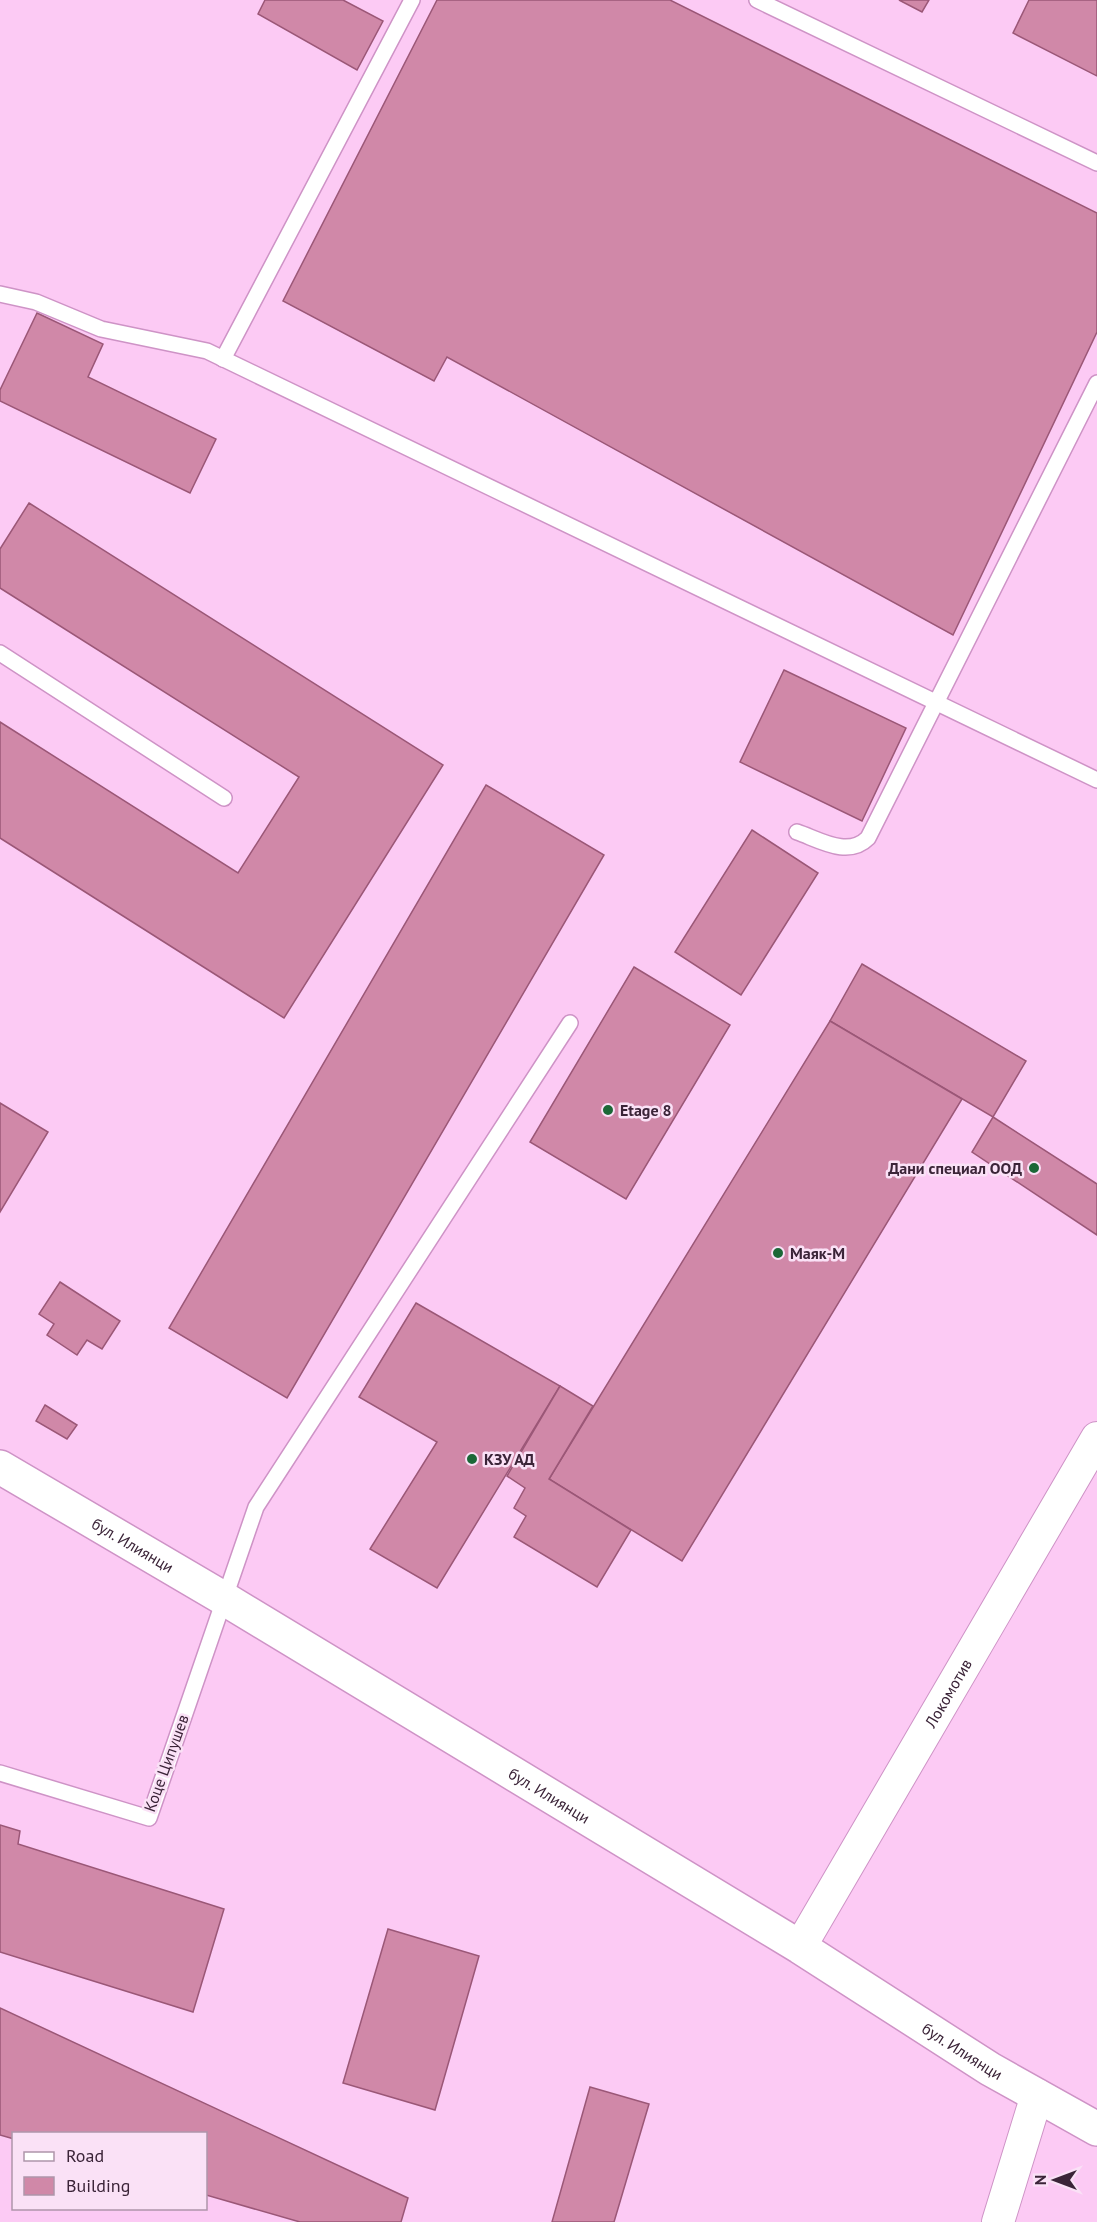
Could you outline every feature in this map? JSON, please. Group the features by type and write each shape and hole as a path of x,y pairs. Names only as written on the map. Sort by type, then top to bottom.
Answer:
{"street":[{"name":"Локомотив","path":"800,1947 1097,1438"},
{"name":"бул. Илиянци","path":"0,1467 800,1947 990,2069 1097,2129"},
{"path":"998,2222 1037,2095"}],"lane":[{"path":"223,359 412,0"},
{"path":"757,0 1097,163"},
{"path":"0,294 36,302 101,329 169,341 207,351 1097,780"},
{"path":"796,832 846,849 859,847 868,838 1097,383"},
{"path":"0,653 224,798"},
{"path":"223,1599 256,1507 570,1023"},
{"name":"Коце Ципушев","path":"0,1773 149,1818 223,1599"}],"building":[{"path":"265,0 343,0 383,21 357,70 258,14"},
{"path":"437,0 670,0 1097,213 1097,332 953,635 447,357 434,381 283,301"},
{"path":"899,0 929,0 922,12"},
{"path":"1029,0 1097,0 1097,76 1013,33"},
{"path":"37,313 103,344 88,377 216,439 190,493 0,401 0,390"},
{"path":"29,503 443,765 284,1018 0,838 0,722 238,873 299,777 0,588 0,549"},
{"path":"784,670 906,728 862,821 740,762"},
{"path":"486,785 604,855 287,1398 169,1328"},
{"path":"752,830 818,873 741,995 675,952"},
{"path":"862,964 1026,1061 993,1117 830,1021"},
{"path":"634,967 730,1025 626,1199 530,1142"},
{"name":"Маяк-М","path":"830,1021 962,1099 682,1561 549,1479"},
{"path":"0,1103 48,1132 0,1212"},
{"name":"Дани специал ООД","path":"993,1117 1097,1184 1097,1235 972,1152"},
{"path":"60,1282 120,1321 102,1349 87,1340 77,1355 47,1335 54,1324 39,1314"},
{"name":"КЗУ АД","path":"416,1303 560,1386 437,1588 370,1549 437,1442 359,1397"},
{"path":"560,1386 593,1406 549,1479 631,1530 597,1587 514,1537 526,1516 514,1508 525,1488 507,1476"},
{"path":"45,1405 77,1425 67,1439 36,1421"},
{"path":"0,1825 20,1831 18,1844 224,1909 193,2012 0,1952"},
{"path":"388,1929 479,1956 435,2110 343,2083"},
{"path":"0,2008 408,2198 401,2222 300,2222 207,2195 207,2132 12,2132 12,2138 0,2135"},
{"path":"590,2087 649,2104 614,2222 552,2222"}],"place":[{"name":"Etage 8","path":"608,1110"},
{"name":"Дани специал ООД","path":"1034,1168"},
{"name":"Маяк-М","path":"778,1253"},
{"name":"КЗУ АД","path":"472,1459"}]}
